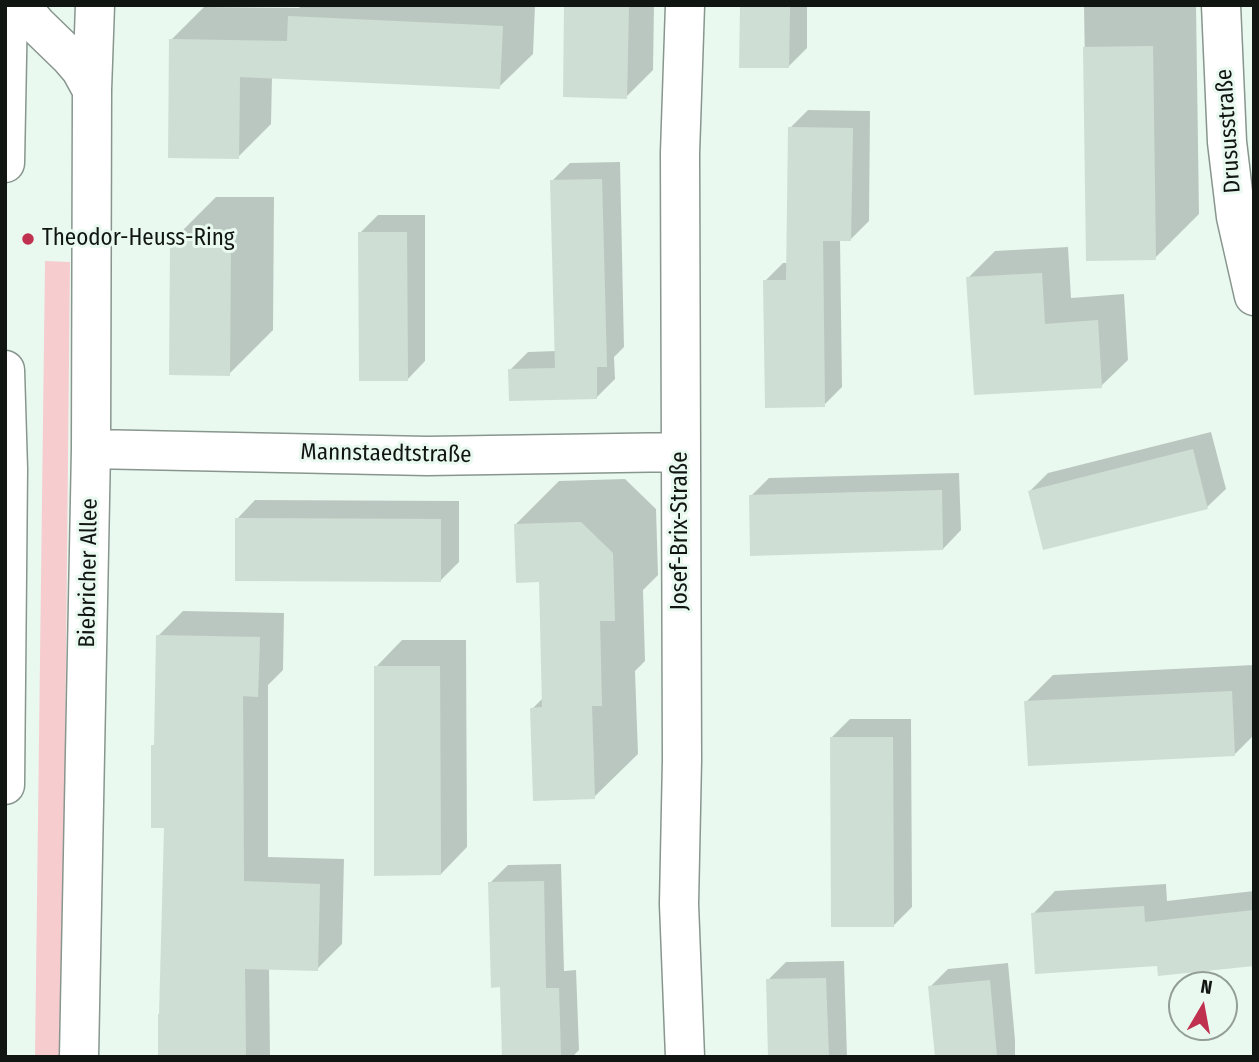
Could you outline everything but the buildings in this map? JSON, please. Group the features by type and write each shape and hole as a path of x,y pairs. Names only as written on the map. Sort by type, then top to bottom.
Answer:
{"street":[{"path":"5,163 8,5"},
{"path":"20,5 81,70 92,90"},
{"name":"Biebricher Allee","path":"79,1057 91,449 92,90 95,5"},
{"name":"Josef-Brix-Straße","path":"685,5 680,153 682,760 679,904 685,1057"},
{"name":"Drususstraße","path":"1221,5 1227,142 1236,217 1254,296"},
{"path":"5,370 5,785"},
{"name":"Mannstaedtstraße","path":"91,449 427,456 681,452"}],"shaded area":[{"path":"45,261 70,262 62,1057 35,1057"}],"place":[{"name":"Theodor-Heuss-Ring","path":"28,239"}]}
